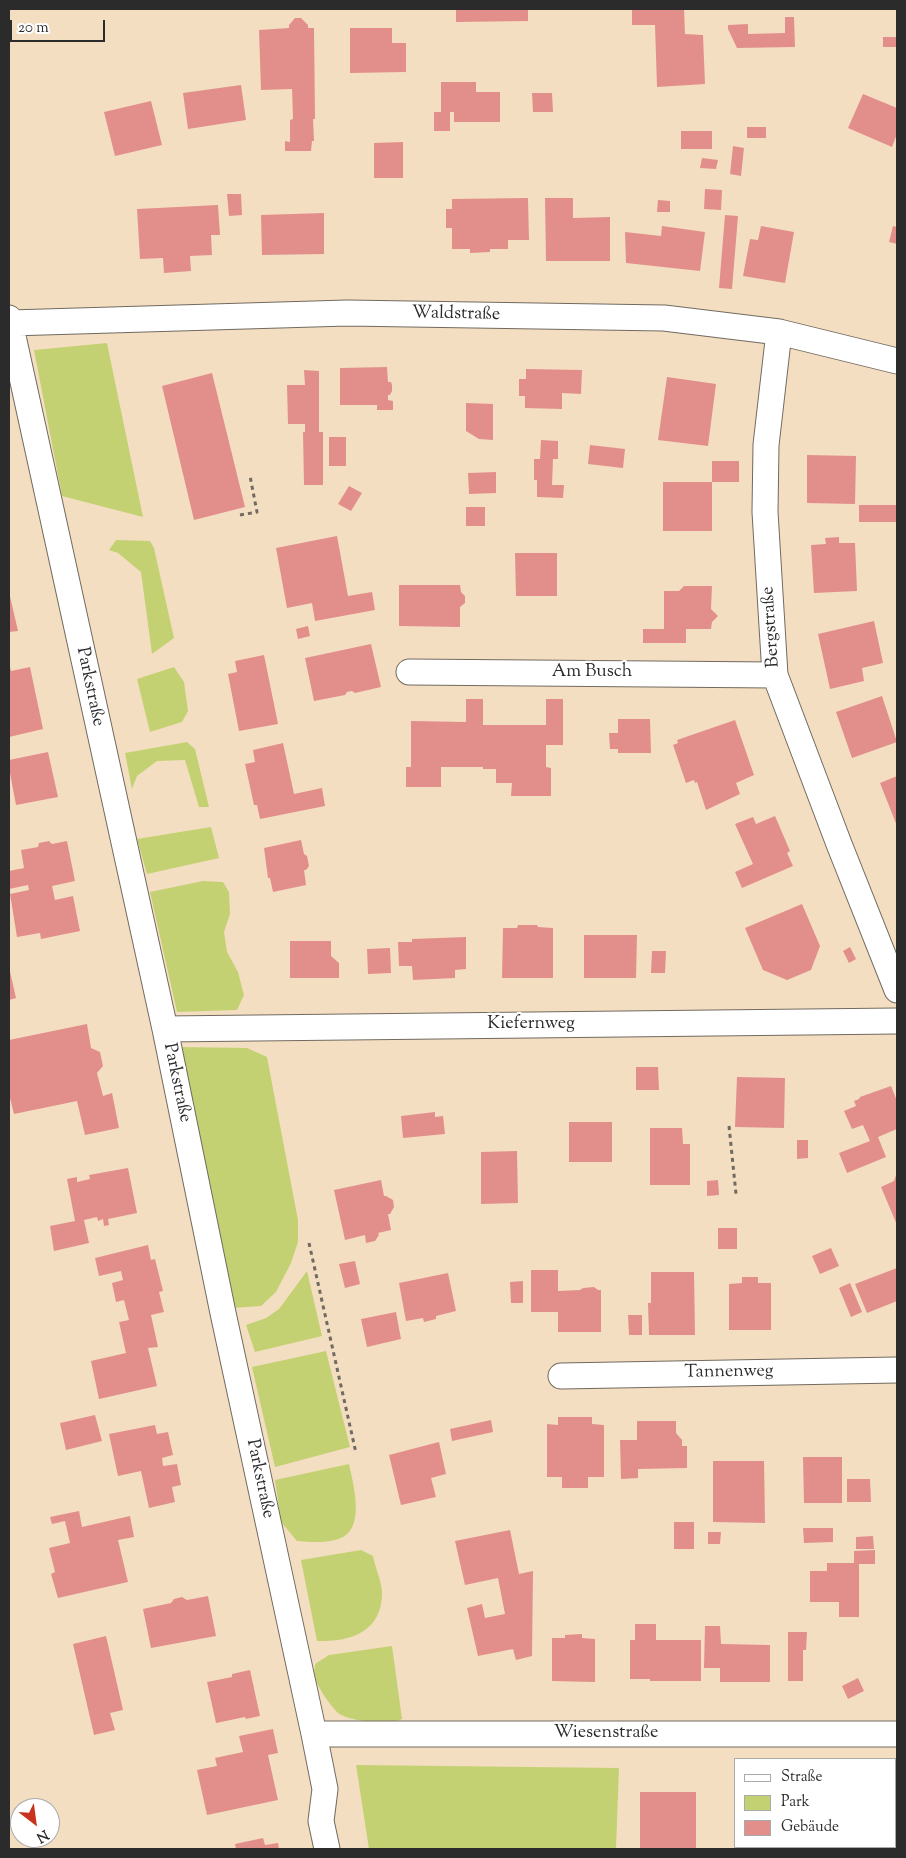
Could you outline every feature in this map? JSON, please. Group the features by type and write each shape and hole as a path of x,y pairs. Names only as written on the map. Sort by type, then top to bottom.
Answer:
{"street":[{"name":"Waldstraße","path":"9,321 347,313 664,318 779,332 897,361"},
{"name":"Parkstraße","path":"9,321 164,1029 314,1734 325,1789 321,1821 327,1849"},
{"name":"Bergstraße","path":"779,332 766,445 765,512 774,675 897,990"},
{"name":"Am Busch","path":"409,672 774,675"},
{"name":"Kiefernweg","path":"164,1029 897,1021"},
{"name":"Tannenweg","path":"561,1376 897,1370"},
{"name":"Wiesenstraße","path":"314,1734 897,1734"}],"path":[{"path":"240,515 257,512 250,476"},
{"path":"729,1126 736,1194"},
{"path":"309,1243 356,1453"}],"green space":[{"path":"107,343 143,517 62,496 34,350"},
{"path":"116,540 150,541 154,548 174,638 152,654 141,572 118,553 109,550"},
{"path":"174,667 184,682 188,711 182,722 150,732 137,679"},
{"path":"187,742 195,749 209,807 199,807 185,760 157,761 137,776 132,789 125,753"},
{"path":"211,827 219,858 147,874 137,839"},
{"path":"203,881 223,882 229,892 230,914 224,932 227,952 238,972 244,995 237,1010 177,1012 150,892"},
{"path":"179,1047 247,1048 267,1057 298,1220 298,1242 291,1263 276,1292 261,1306 233,1308"},
{"path":"307,1271 322,1336 255,1352 246,1325 266,1318 279,1309"},
{"path":"326,1351 350,1447 275,1467 252,1367"},
{"path":"349,1464 356,1503 356,1514 350,1531 343,1537 332,1541 297,1541 281,1522 275,1480"},
{"path":"361,1550 373,1556 381,1584 381,1607 376,1618 370,1626 352,1637 341,1640 317,1641 301,1560"},
{"path":"392,1646 402,1719 388,1722 369,1722 350,1718 337,1712 317,1684 314,1675 315,1664 329,1655"},
{"path":"356,1765 619,1768 616,1849 369,1849"}],"building":[{"path":"456,9 528,9 528,21 456,22"},
{"path":"632,9 684,9 685,34 703,35 705,84 657,87 655,25 632,25"},
{"path":"785,17 794,17 795,47 737,48 728,29 728,25 748,24 748,34 785,33"},
{"path":"295,18 301,18 308,25 308,28 314,28 315,119 313,119 314,141 312,141 311,151 285,151 285,141 290,142 290,120 293,119 292,89 261,90 259,30 289,28 289,25"},
{"path":"350,28 392,28 392,43 406,43 406,72 350,73"},
{"path":"883,37 897,37 897,47 883,47"},
{"path":"441,82 476,82 476,92 500,92 500,122 454,122 454,112 450,112 450,131 434,131 434,112 441,112"},
{"path":"241,85 246,120 188,129 183,93"},
{"path":"532,93 552,93 553,112 533,112"},
{"path":"863,94 897,108 897,134 892,147 848,128"},
{"path":"151,101 162,145 115,156 104,112"},
{"path":"747,127 766,127 766,138 747,138"},
{"path":"681,131 712,131 712,149 681,149"},
{"path":"403,142 403,178 374,178 374,143"},
{"path":"733,146 744,148 741,176 730,174"},
{"path":"702,158 718,160 716,169 700,168"},
{"path":"705,189 722,190 721,210 704,209"},
{"path":"227,194 241,194 242,215 229,216"},
{"path":"528,198 529,240 508,240 508,249 490,249 490,252 470,253 470,249 452,249 452,228 446,228 446,209 452,209 452,199"},
{"path":"545,198 573,198 573,218 610,217 610,261 546,261"},
{"path":"658,200 670,201 670,212 657,212"},
{"path":"218,205 220,235 211,235 212,255 190,256 191,271 164,273 163,258 140,259 137,209"},
{"path":"324,213 324,254 262,255 261,215"},
{"path":"725,215 738,216 732,289 719,288"},
{"path":"662,226 705,232 700,271 626,263 625,232 661,236"},
{"path":"761,226 794,232 785,283 743,276 750,239 758,240"},
{"path":"893,226 897,227 897,244 889,242"},
{"path":"387,367 388,382 391,382 392,385 392,391 388,395 388,400 393,401 393,410 377,410 377,405 340,405 340,368"},
{"path":"526,369 582,370 581,394 562,393 562,409 525,408 525,396 519,396 519,379 526,379"},
{"path":"304,370 319,371 319,432 323,432 323,485 304,485 303,432 305,432 305,424 288,424 287,385 305,385"},
{"path":"212,373 245,507 194,520 162,386"},
{"path":"667,377 716,384 708,446 658,440"},
{"path":"466,403 493,404 493,440 479,439 466,431"},
{"path":"329,437 346,437 346,466 329,466"},
{"path":"541,440 558,441 558,459 553,459 552,485 564,485 563,498 537,497 537,480 534,480 534,459 540,459"},
{"path":"590,445 625,449 623,468 588,464"},
{"path":"807,455 856,456 855,504 807,503"},
{"path":"712,461 739,461 739,482 712,482"},
{"path":"496,472 496,493 469,494 468,473"},
{"path":"663,482 712,482 712,531 663,531"},
{"path":"349,486 362,493 351,511 338,504"},
{"path":"859,505 897,505 897,522 859,522"},
{"path":"466,507 485,507 485,526 466,526"},
{"path":"337,536 348,596 372,592 375,610 315,621 312,603 287,608 276,548"},
{"path":"839,537 839,543 855,543 857,591 814,593 811,545 826,544 825,538"},
{"path":"515,553 557,553 557,596 516,596"},
{"path":"399,585 460,585 461,592 465,596 465,603 460,607 460,627 399,626"},
{"path":"684,586 712,586 711,609 718,616 712,622 711,629 686,629 686,643 643,643 643,629 664,629 664,591 679,591"},
{"path":"9,592 18,631 9,632"},
{"path":"874,621 883,663 862,668 864,681 830,689 818,634"},
{"path":"308,626 310,636 298,639 296,629"},
{"path":"371,644 381,687 355,693 352,691 347,692 345,695 314,701 305,658"},
{"path":"264,655 278,724 239,731 228,674 237,672 235,661"},
{"path":"9,664 11,671 30,667 43,729 9,737"},
{"path":"882,696 897,742 852,758 836,712"},
{"path":"466,699 483,699 483,725 546,725 546,699 563,699 563,745 546,745 546,767 551,768 551,796 511,796 512,783 496,783 496,769 483,769 483,767 441,767 441,787 406,787 406,767 411,767 411,721 466,722"},
{"path":"618,719 650,719 651,753 618,753 618,749 610,749 609,733 618,733"},
{"path":"735,720 754,775 736,783 740,794 706,810 697,782 695,783 694,780 686,783 673,745 678,743 677,740"},
{"path":"283,743 294,794 322,788 325,806 260,819 257,805 254,805 245,764 255,762 253,750"},
{"path":"48,752 58,797 16,805 9,760"},
{"path":"897,776 897,826 880,783"},
{"path":"775,816 790,851 787,853 793,866 742,888 735,872 753,864 735,824 753,817 756,824"},
{"path":"301,840 309,866 304,870 306,885 273,892 270,878 268,878 264,848"},
{"path":"49,841 52,844 67,841 75,881 52,886 55,900 73,896 80,931 41,939 40,933 17,937 10,894 29,890 28,885 9,889 9,871 24,868 21,850 38,847 39,843"},
{"path":"802,904 820,946 811,970 787,980 763,970 745,928"},
{"path":"518,925 537,925 538,927 553,928 553,978 502,978 503,928 517,928"},
{"path":"584,935 637,935 636,978 584,978"},
{"path":"466,937 466,969 455,970 455,978 413,980 412,966 399,966 398,942 412,942 412,939"},
{"path":"290,941 331,941 331,956 339,963 339,978 290,978"},
{"path":"850,947 856,959 849,963 843,951"},
{"path":"390,948 391,973 368,974 367,949"},
{"path":"652,951 666,951 665,973 651,973"},
{"path":"9,967 16,998 9,1000"},
{"path":"87,1024 91,1048 100,1052 103,1066 97,1073 103,1096 112,1093 119,1128 85,1135 77,1101 14,1114 9,1094 9,1040"},
{"path":"636,1067 658,1067 659,1090 636,1090"},
{"path":"737,1077 785,1078 784,1128 735,1127"},
{"path":"891,1086 897,1101 897,1129 878,1137 886,1157 847,1173 839,1153 870,1141 863,1125 852,1129 844,1111 856,1106 854,1101 860,1097"},
{"path":"435,1112 435,1117 443,1116 445,1134 403,1138 401,1116"},
{"path":"569,1122 612,1122 612,1162 569,1162"},
{"path":"650,1128 682,1128 683,1144 690,1144 690,1185 650,1185"},
{"path":"797,1140 808,1140 808,1158 797,1159"},
{"path":"517,1151 518,1203 481,1204 481,1152"},
{"path":"128,1168 137,1213 108,1219 109,1225 104,1226 103,1219 98,1221 97,1217 84,1220 89,1243 54,1251 50,1226 75,1221 67,1179 77,1177 77,1182 90,1179 89,1175"},
{"path":"897,1172 897,1225 881,1187 894,1181"},
{"path":"381,1180 384,1196 393,1200 394,1207 390,1214 388,1214 391,1230 378,1233 379,1235 375,1241 366,1243 365,1235 345,1240 334,1190"},
{"path":"718,1180 719,1195 707,1196 707,1181"},
{"path":"718,1228 737,1228 737,1249 718,1249"},
{"path":"148,1245 151,1260 155,1259 163,1291 159,1292 164,1312 151,1315 158,1347 148,1348 157,1386 99,1399 91,1361 126,1353 119,1322 129,1320 124,1300 116,1302 112,1283 123,1280 121,1271 99,1276 95,1258"},
{"path":"831,1248 839,1266 820,1274 812,1256"},
{"path":"355,1261 360,1284 345,1288 339,1264"},
{"path":"897,1268 897,1301 867,1313 855,1284"},
{"path":"531,1270 558,1270 558,1291 594,1287 601,1290 601,1332 558,1332 558,1312 531,1312"},
{"path":"651,1272 694,1272 695,1335 649,1335 648,1303 651,1303"},
{"path":"448,1273 456,1311 436,1316 436,1319 424,1322 423,1318 406,1321 399,1283"},
{"path":"742,1277 758,1277 758,1283 771,1283 771,1330 729,1330 729,1284 742,1283"},
{"path":"523,1281 523,1303 511,1303 510,1282"},
{"path":"850,1283 862,1312 851,1317 839,1288"},
{"path":"396,1312 401,1339 367,1347 361,1319"},
{"path":"628,1315 642,1315 642,1335 629,1335"},
{"path":"95,1415 102,1441 66,1450 60,1423"},
{"path":"558,1417 592,1417 592,1424 604,1425 604,1477 588,1477 588,1488 562,1488 562,1477 547,1477 547,1424 558,1425"},
{"path":"491,1420 493,1432 452,1441 450,1429"},
{"path":"637,1421 676,1421 676,1433 682,1440 682,1446 687,1446 687,1468 638,1469 638,1478 621,1479 620,1440 637,1440"},
{"path":"155,1425 157,1434 168,1432 173,1455 162,1458 163,1466 177,1464 181,1485 172,1487 175,1502 149,1508 141,1471 118,1476 109,1434"},
{"path":"439,1442 446,1474 431,1478 436,1497 401,1505 389,1455"},
{"path":"803,1457 842,1457 842,1503 804,1503"},
{"path":"713,1461 764,1461 765,1523 713,1522"},
{"path":"847,1479 870,1479 871,1502 847,1502"},
{"path":"79,1511 82,1527 130,1516 134,1537 118,1540 128,1582 58,1598 51,1574 55,1572 49,1548 70,1543 65,1521 52,1524 50,1517"},
{"path":"674,1522 694,1522 694,1549 674,1549"},
{"path":"803,1528 833,1528 833,1542 804,1543"},
{"path":"510,1530 519,1574 533,1571 532,1656 516,1660 513,1649 478,1656 467,1608 482,1604 485,1618 505,1614 498,1578 465,1585 455,1541"},
{"path":"708,1532 721,1532 720,1544 708,1544"},
{"path":"873,1536 874,1549 856,1549 856,1537"},
{"path":"875,1550 875,1564 859,1564 859,1617 839,1617 839,1602 810,1602 810,1571 827,1571 827,1563 854,1563 854,1551"},
{"path":"208,1596 216,1636 151,1648 143,1609 171,1603 174,1599 182,1597 187,1600"},
{"path":"635,1624 656,1624 656,1640 701,1640 701,1681 630,1679 630,1640 635,1640"},
{"path":"705,1626 720,1626 721,1644 770,1645 770,1682 720,1682 720,1668 704,1668"},
{"path":"788,1632 807,1632 806,1650 803,1650 803,1681 788,1681"},
{"path":"582,1634 582,1638 595,1639 595,1682 552,1681 552,1638 565,1638 565,1635"},
{"path":"106,1636 123,1710 110,1713 115,1730 94,1735 73,1644"},
{"path":"250,1670 260,1716 216,1723 207,1682 232,1677 232,1674"},
{"path":"858,1678 864,1691 848,1699 842,1686"},
{"path":"273,1729 278,1753 268,1755 278,1800 207,1815 197,1770 217,1766 215,1758 243,1752 239,1736"},
{"path":"640,1792 696,1792 696,1849 640,1848"},
{"path":"263,1838 265,1845 278,1843 279,1849 236,1849 235,1844"}]}
